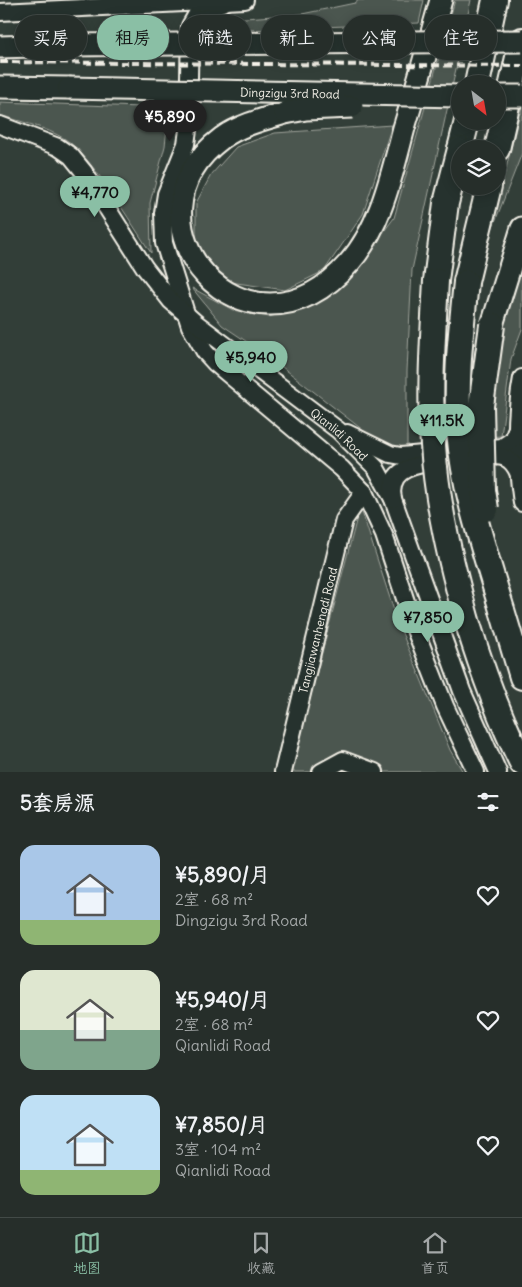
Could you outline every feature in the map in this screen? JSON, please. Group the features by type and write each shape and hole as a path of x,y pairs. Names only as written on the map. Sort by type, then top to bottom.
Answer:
{"highway":[{"path":"479,75 495,0"},
{"path":"499,140 522,41"},
{"path":"451,184 446,203 436,281 431,389 433,445 441,511 452,568 466,621 500,719 522,763"},
{"path":"487,195 466,282 457,372 459,432 473,511 522,677"},
{"path":"492,325 481,406 483,490 502,610"}],"main road":[{"path":"441,0 410,107 388,183 375,219 349,263 330,281 309,295 290,302 256,304 224,291 209,281 189,250 180,213 182,193 189,176 206,152 223,138 260,121 306,109 410,107 451,106"},
{"path":"0,46 522,41"},
{"name":"Dingzigu 3rd Road","path":"0,87 451,96"},
{"path":"506,96 522,96"},
{"path":"506,106 522,106"},
{"path":"492,325 522,228"}],"street":[{"path":"0,12 245,0"},
{"path":"225,2 198,12 190,26 186,144 170,181 163,213 164,243 185,312 199,342 215,363 342,469 364,492 384,535 416,632 442,697 476,772"},
{"name":"Qianlidi Road","path":"0,125 58,147 71,156 84,172 145,268 171,301 196,323 338,430 376,468 393,499 462,691 498,772"},
{"path":"338,430 390,454 400,456 502,447 514,438 522,378"},
{"path":"516,430 522,503"},
{"path":"393,499 392,490 398,475 405,468 415,465 501,455 513,462 518,472"},
{"name":"Tangjiawanhengdi Road","path":"283,772 344,520 364,492"},
{"path":"321,772 343,760 375,772"}],"shaded area":[{"path":"359,0 424,0 419,23 415,23 415,15 343,15 343,26 333,27 333,15 288,15 302,14 355,3"},
{"path":"455,0 471,0 468,15 451,15"},
{"path":"261,17 261,29 251,30 251,18"},
{"path":"438,60 458,60 455,75 451,75 451,92 412,270 407,371 407,451 391,452 268,356 222,325 192,288 233,310 269,317 314,304 352,274 394,218"},
{"path":"0,102 169,108 165,146 150,203 151,253 111,192 75,147 50,131 0,115"},
{"path":"522,104 522,153 506,194 506,168"},
{"path":"392,125 363,214 324,271 285,290 230,282 207,268 196,242 196,203 211,175 236,147 275,133"},
{"path":"499,195 506,195 489,237"},
{"path":"522,241 522,329 511,359 501,436 487,437 493,350"},
{"path":"360,506 398,623 450,750 463,772 291,772"}],"railway":[{"path":"0,62 522,66"}]}
